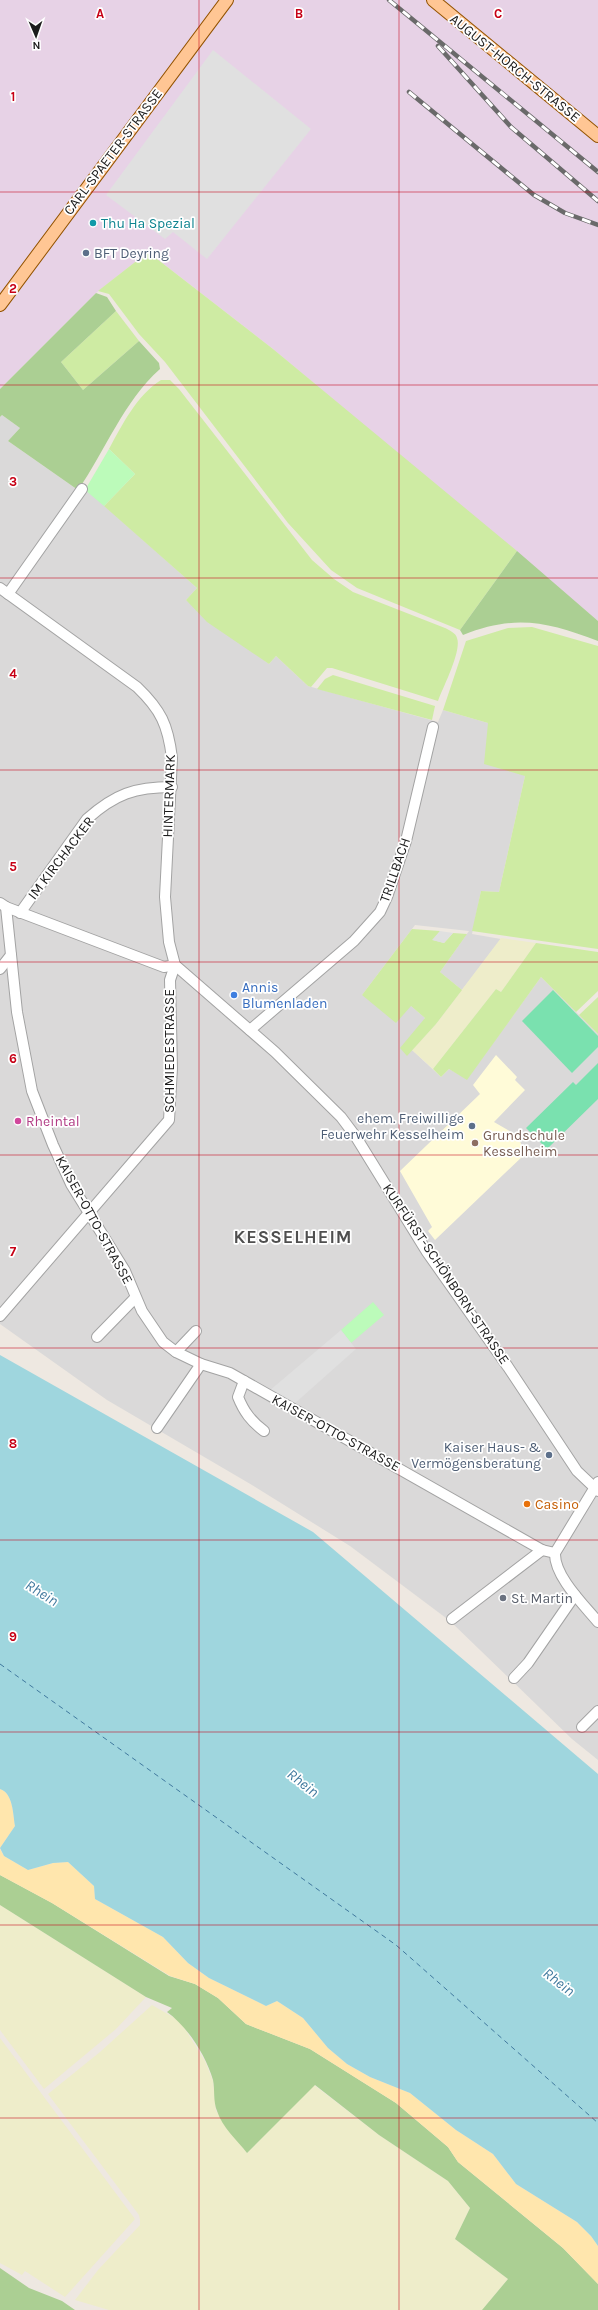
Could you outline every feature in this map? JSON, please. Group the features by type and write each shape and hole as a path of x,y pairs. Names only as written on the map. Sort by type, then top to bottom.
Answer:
{"main road":[{"name":"CARL-SPAETER-STRASSE","path":"0,304 227,0"},
{"name":"AUGUST-HORCH-STRASSE","path":"433,0 598,136"}],"street":[{"path":"4,591 82,489"},
{"name":"HINTERMARK","path":"4,591 137,687 154,703 164,720 170,738 172,758 172,787 166,859 165,897 169,942 176,965"},
{"name":"TRILLBACH","path":"250,1030 354,942 380,912 387,898 406,841 433,727"},
{"name":"IM KIRCHACKER","path":"20,913 87,819 101,806 117,796 134,790 172,787"},
{"path":"3,905 20,913 164,967 176,965"},
{"name":"KAISER-OTTO-STRASSE","path":"3,905 23,1048 32,1091 53,1145 71,1184 125,1271 135,1298 163,1342 176,1352 201,1364 230,1374 244,1381 542,1550 555,1553"},
{"path":"0,969 11,955"},
{"name":"KURFÜRST-SCHÖNBORN-STRASSE","path":"176,965 250,1030 341,1117 356,1137 427,1252 508,1367 577,1471 596,1487"},
{"name":"SCHMIEDESTRASSE","path":"0,1316 88,1212 169,1120 172,1068 170,980 176,965"},
{"name":"KAISER-OTTO-STRASSE","path":"97,1337 135,1298"},
{"path":"176,1352 196,1331"},
{"path":"157,1428 201,1364"},
{"path":"244,1381 238,1397 251,1421 264,1431"},
{"path":"596,1487 555,1553 554,1564 575,1595 598,1622"},
{"path":"452,1619 542,1550"},
{"path":"514,1678 528,1663 575,1595"},
{"path":"582,1727 598,1711"}],"shaded area":[{"path":"0,0 598,0 598,621 273,349 148,252 96,293 0,389"},
{"path":"213,50 311,129 207,259 173,232 165,239 106,195"},
{"path":"2,415 20,428 8,441 78,490 81,487 88,491 197,588 186,600 269,664 276,656 308,686 438,722 443,710 488,723 525,776 499,892 481,891 472,934 501,939 462,990 440,972 469,931 415,925 362,995 411,1006 425,1018 407,1055 412,1050 441,1077 449,1069 467,1079 541,977 598,1034 598,1760 572,1739 450,1621 350,1546 252,1485 107,1400 0,1324 0,417"},
{"path":"440,931 453,933 444,943 432,940"},
{"name":"Grundschule Kesselheim","path":"496,1055 517,1077 515,1080 525,1090 494,1122 518,1136 525,1154 435,1240 428,1231 432,1227 400,1171 480,1094 473,1085"},
{"path":"341,1330 356,1349 293,1405 269,1391"}],"green space":[{"path":"148,252 273,349 517,551 460,630 357,588 331,570 288,523 165,362 139,334 109,294 98,291"},
{"path":"96,293 107,297 116,311 61,362 83,390 139,341 159,363 160,369 147,382 125,411 78,490 8,441 20,428 2,415 0,417 0,389"},
{"path":"116,311 139,341 83,390 61,362"},
{"path":"161,380 170,380 179,389 312,560 334,579 353,592 445,628 455,635 458,644 455,660 438,701 332,668 327,668 311,687 308,686 276,656 269,664 207,622 186,600 197,588 104,506 135,474 109,449 137,402 152,386"},
{"path":"109,449 135,474 104,506 85,490"},
{"path":"517,551 598,621 598,641 563,629 531,623 499,624 463,635 460,630"},
{"path":"532,627 598,646 598,949 472,931 481,891 499,892 525,776 484,764 488,723 443,710 466,641 508,628"},
{"path":"333,675 435,706 432,720 317,689 325,679"},
{"path":"412,929 440,931 433,940 444,943 453,933 467,934 440,972 462,990 436,1024 407,1056 400,1048 425,1018 411,1006 396,1023 362,995"},
{"path":"501,938 536,943 501,992 496,989 433,1069 412,1050 436,1024"},
{"path":"536,943 598,952 598,991 576,1012 541,977 467,1080 449,1069 441,1077 433,1069 496,989 501,992"},
{"path":"553,990 598,1036 598,1047 572,1073 522,1021"},
{"path":"598,997 598,1034 579,1015"},
{"path":"598,1063 598,1099 547,1149 526,1128 573,1082 576,1085"},
{"path":"373,1302 384,1315 351,1343 341,1330"},
{"path":"0,1875 52,1903 169,1976 195,1984 218,1998 246,2024 310,2049 396,2103 448,2147 458,2162 563,2248 598,2284 598,2310 482,2310 508,2279 455,2239 470,2208 448,2181 379,2135 315,2085 247,2153 226,2128 219,2117 215,2103 213,2080 206,2061 189,2034 175,2018 167,2012 172,2008 146,1997 0,1905"},
{"path":"0,1905 146,1997 116,2029 44,2089 0,2030"},
{"path":"152,2005 180,2021 205,2061 213,2081 216,2111 247,2153 314,2085 379,2135 448,2181 470,2208 455,2239 508,2279 482,2310 109,2310 75,2300 98,2270 140,2225 140,2220 139,2215 48,2094 100,2052"},
{"path":"0,2038 135,2219 65,2297 25,2271 22,2275 0,2263"},
{"path":"0,2268 29,2288 62,2301 75,2310 0,2310"}],"sand":[{"path":"0,1789 8,1795 10,1799 15,1826 0,1848"},
{"path":"0,1849 4,1856 28,1870 53,1863 68,1862 94,1886 95,1899 163,1937 188,1963 209,1978 266,2006 277,2001 303,2018 328,2048 347,2064 370,2077 410,2093 456,2130 493,2154 516,2184 577,2222 591,2236 598,2246 598,2284 563,2248 458,2162 448,2147 396,2103 310,2049 246,2024 218,1998 195,1984 170,1976 52,1903 0,1875"}],"water":[{"name":"Rhein","path":"0,1355 313,1532 598,1774 598,2246 591,2236 577,2222 516,2184 493,2154 456,2130 410,2093 370,2077 347,2064 328,2048 303,2018 277,2001 266,2006 209,1978 188,1963 163,1937 95,1899 94,1886 68,1862 53,1863 28,1870 4,1856 0,1848 15,1826 10,1799 4,1791 0,1789"}],"ferry route":[{"path":"0,1664 396,1945 598,2123"}],"railway":[{"path":"389,0 598,172"},
{"path":"438,46 511,127 598,201"},
{"path":"409,92 534,195 565,213 598,225"}],"place":[{"name":"Thu Ha Spezial","path":"93,223"},
{"name":"BFT Deyring","path":"86,253"},
{"name":"Annis Blumenladen","path":"234,995"},
{"name":"Rheintal","path":"18,1121"},
{"name":"ehem. Freiwillige Feuerwehr Kesselheim","path":"472,1126"},
{"name":"Grundschule Kesselheim","path":"475,1143"},
{"name":"Kaiser Haus- & Vermögensberatung","path":"549,1455"},
{"name":"Casino","path":"527,1504"},
{"name":"St. Martin","path":"503,1598"}],"district":[{"name":"KESSELHEIM","path":"293,1237"}]}
